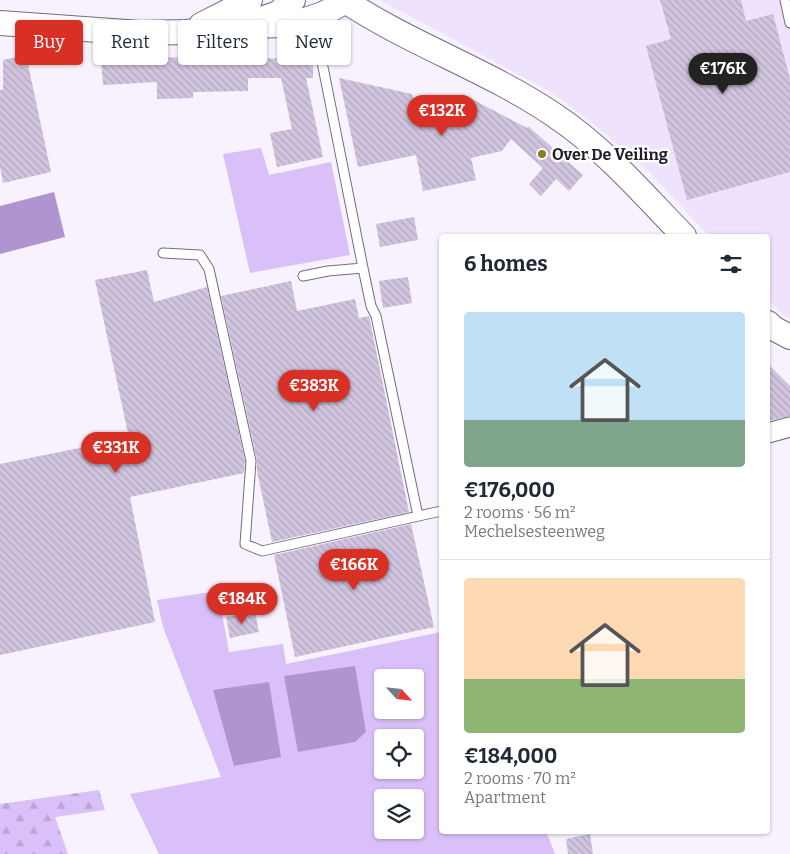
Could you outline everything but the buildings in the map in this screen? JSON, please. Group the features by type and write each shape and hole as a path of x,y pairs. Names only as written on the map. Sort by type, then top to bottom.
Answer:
{"street":[{"path":"210,20 250,0"},
{"path":"259,20 278,13 293,0"},
{"path":"267,25 290,25 310,18 345,0 382,24 491,78 554,115 609,159 682,234"},
{"path":"0,23 140,33 178,32"},
{"path":"770,325 790,337"},
{"path":"770,432 790,427"}],"lane":[{"path":"785,0 790,23"},
{"path":"310,18 319,47 371,306 376,316 418,516"},
{"path":"163,253 200,255 210,269 251,462 245,544 262,551 439,511"},
{"path":"302,276 328,271 363,268"}],"shaded area":[{"path":"380,0 790,0 790,318 783,315 770,301 770,234 707,234 649,172 588,119 549,91"},
{"path":"54,192 65,237 0,254 0,206"},
{"path":"355,666 366,732 355,742 298,752 284,676"},
{"path":"269,682 281,757 234,766 213,690"}],"green space":[{"path":"261,148 269,175 331,162 350,255 250,273 223,154"},
{"path":"218,591 229,652 283,644 286,664 439,632 439,834 547,834 555,854 159,854 130,794 221,777 163,627 157,600"},
{"path":"99,790 105,810 55,817 68,854 0,854 0,804"}],"place":[{"name":"Over De Veiling","path":"542,154"}]}
